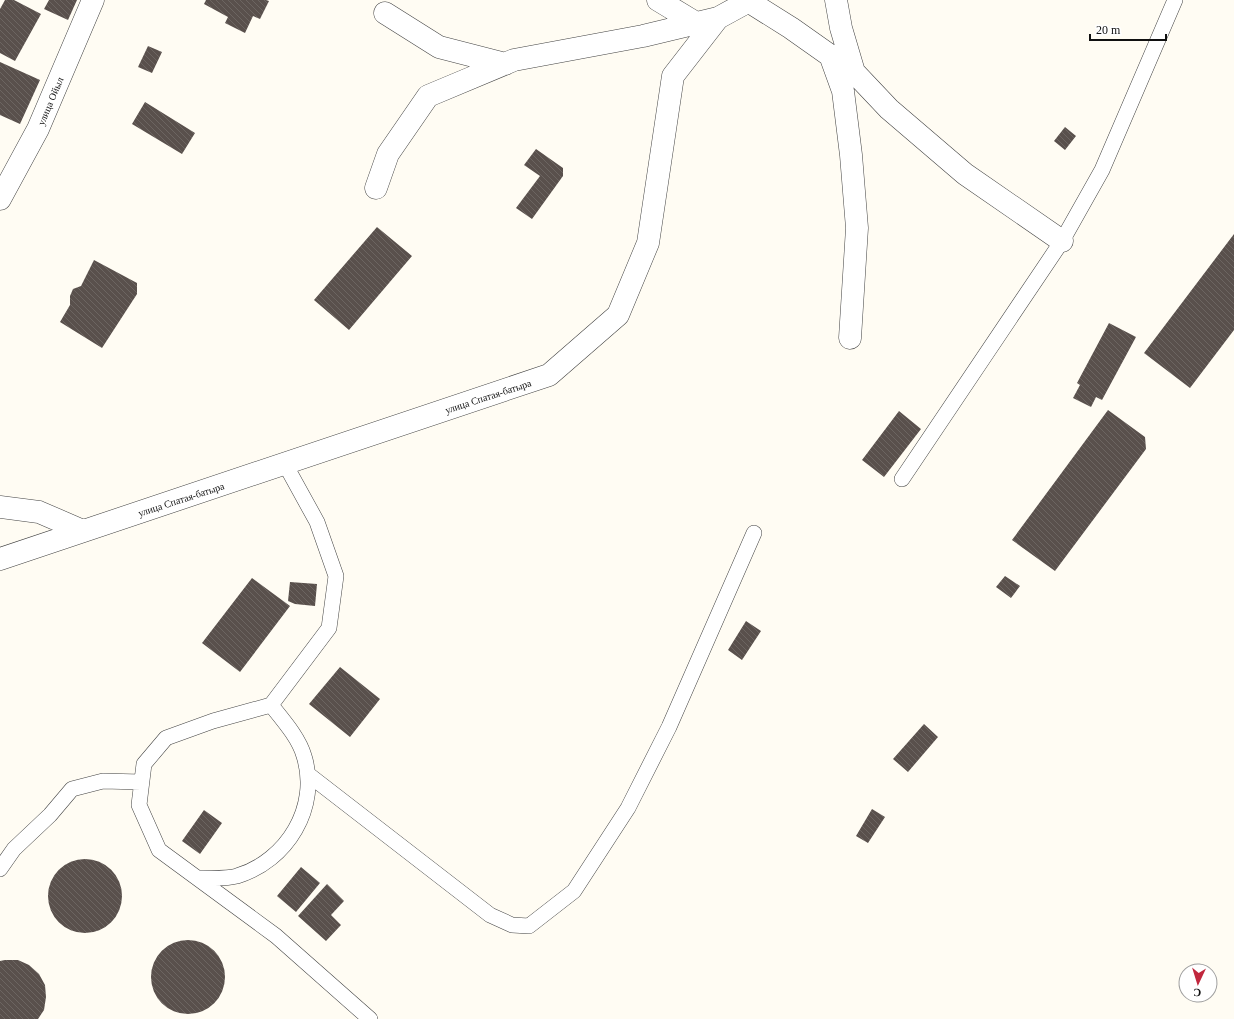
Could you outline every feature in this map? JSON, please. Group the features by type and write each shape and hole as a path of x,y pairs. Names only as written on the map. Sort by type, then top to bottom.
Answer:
{"street":[{"name":"улица Ойыл","path":"0,199 38,129 93,0"},
{"path":"658,0 696,23"},
{"path":"836,0 841,28 854,72"},
{"path":"749,1 854,72 889,109 965,174 1062,241"},
{"name":"улица Спатая-батыра","path":"0,559 549,376 618,315 648,243 673,76 718,18 749,1"},
{"path":"385,13 439,47 505,64"},
{"path":"376,188 388,154 428,96 514,60 643,36 718,18"},
{"path":"830,55 843,91 851,155 857,228 850,338"},
{"path":"0,507 39,512 83,531"}],"lane":[{"path":"902,479 1062,241 1102,170 1175,0"},
{"path":"285,464 317,522 336,576 329,628 271,705 166,738 144,764 139,805 159,850 276,936 370,1019"},
{"path":"309,775 490,915 512,925 529,926 574,891 628,808 669,727 754,533"},
{"path":"197,878 236,877 263,865 282,849 298,826 307,796 309,775 304,755 292,732 271,705"},
{"path":"0,869 14,849 50,815 72,789 103,781 141,782"}],"building":[{"path":"5,0 14,0 41,14 15,61 0,53 0,9"},
{"path":"49,0 77,0 68,20 44,9"},
{"path":"206,0 269,1 260,19 253,16 245,33 225,23 228,17 204,4"},
{"path":"148,46 162,52 152,73 138,67"},
{"path":"0,62 40,80 20,124 0,115"},
{"path":"145,102 195,133 182,154 132,124"},
{"path":"1065,127 1076,136 1065,150 1054,141"},
{"path":"536,149 563,168 563,176 532,219 516,208 540,176 524,165"},
{"path":"377,227 412,256 349,330 314,300"},
{"path":"1234,234 1234,330 1190,388 1144,353"},
{"path":"94,260 137,283 137,294 102,348 60,322 70,305 70,296 73,289 81,286"},
{"path":"1109,323 1136,337 1102,400 1096,397 1091,407 1073,398 1080,385 1077,383"},
{"path":"1108,410 1145,437 1146,449 1055,571 1012,540"},
{"path":"899,411 921,429 884,477 862,460"},
{"path":"1005,576 1020,586 1011,598 996,587"},
{"path":"252,578 290,606 240,672 202,643"},
{"path":"290,582 317,584 315,606 295,604 288,601"},
{"path":"746,621 761,631 742,660 728,650"},
{"path":"340,667 380,699 350,737 309,704"},
{"path":"924,724 938,737 908,772 893,759"},
{"path":"872,809 885,817 868,843 856,836"},
{"path":"204,810 222,823 200,854 182,841"},
{"path":"85,859 99,862 111,870 119,882 122,896 119,910 111,922 99,930 85,933 71,930 59,922 51,910 48,896 51,882 59,870 71,862"},
{"path":"301,867 320,883 296,912 277,896"},
{"path":"327,884 344,901 331,915 341,925 326,941 298,916"},
{"path":"188,940 202,943 214,951 222,963 225,977 222,991 214,1003 202,1011 188,1014 174,1011 162,1003 154,991 151,977 154,963 162,951 174,943"},
{"path":"18,960 29,965 39,974 45,985 46,997 44,1010 38,1019 0,1019 0,961"}]}
